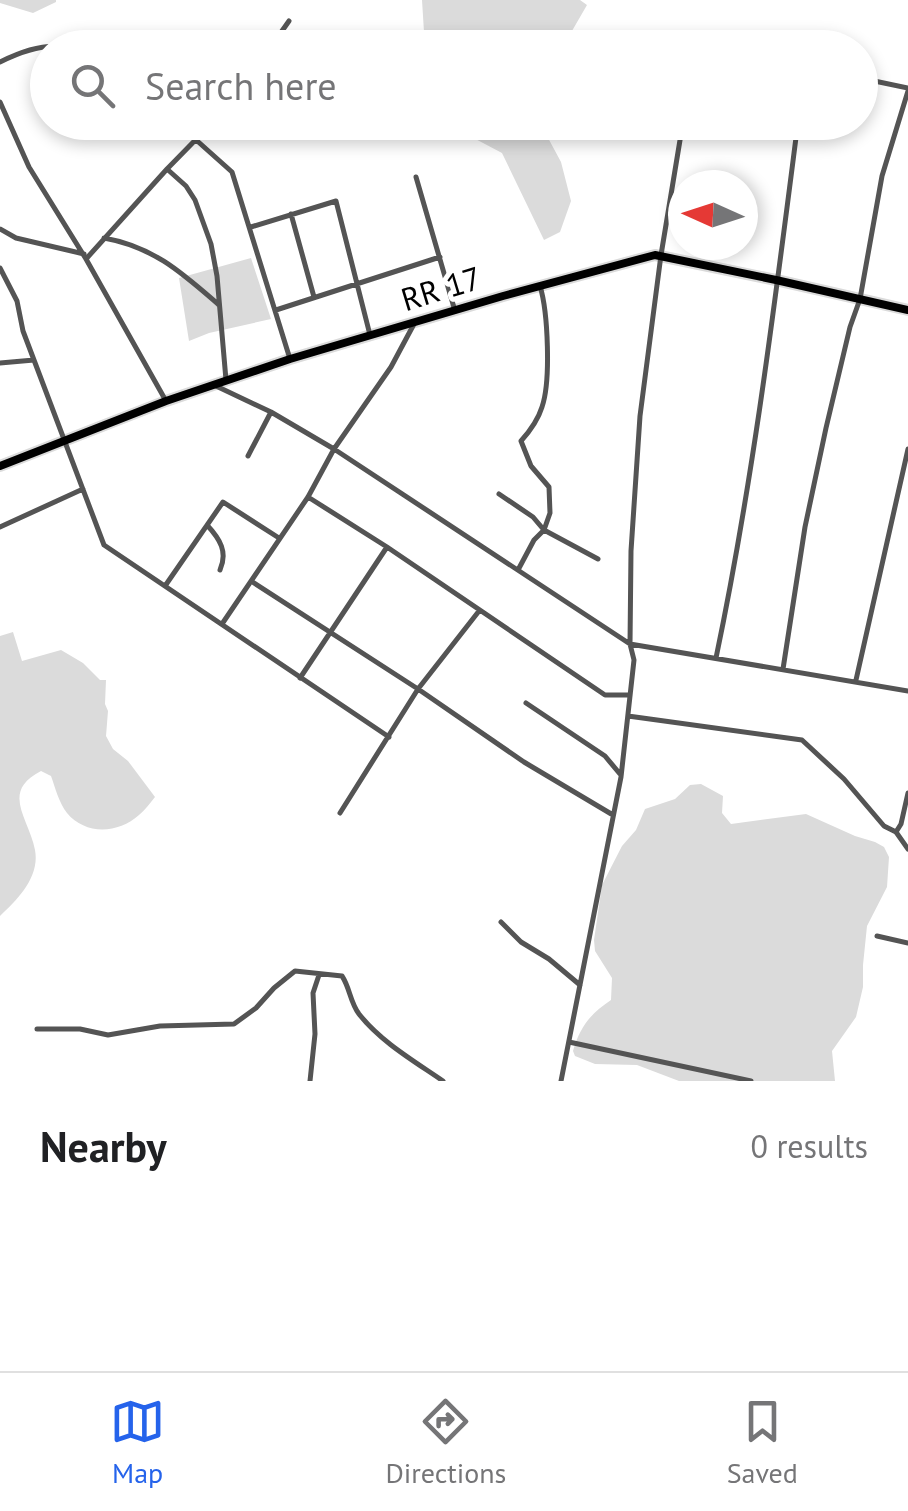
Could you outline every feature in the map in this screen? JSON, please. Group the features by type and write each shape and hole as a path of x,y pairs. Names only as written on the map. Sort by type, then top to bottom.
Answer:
{"main road":[{"name":"RR 17","path":"0,466 166,401 290,359 661,255 908,310"}],"street":[{"path":"283,30 289,22"},
{"path":"0,62 30,50"},
{"path":"783,670 805,527 850,327 860,299 882,176 908,90 878,82"},
{"path":"0,102 29,167 85,256 166,401"},
{"path":"85,256 197,140 231,170 290,359"},
{"path":"561,1081 622,776 634,660 630,644 632,551 640,416 680,140"},
{"path":"716,658 754,442 795,140"},
{"path":"167,169 183,182 194,200 211,244 226,380"},
{"path":"416,177 455,311"},
{"path":"251,227 336,201 370,334"},
{"path":"291,214 314,297"},
{"path":"0,229 16,238 85,256"},
{"path":"104,238 126,242 158,256 219,305"},
{"path":"276,310 440,258"},
{"path":"0,268 18,300 23,330 104,546 389,737"},
{"path":"518,570 544,530 550,512 549,486 531,466 521,442 534,426 547,385 544,300 540,286"},
{"path":"222,624 391,367 414,323"},
{"path":"0,363 34,360"},
{"path":"214,384 334,449 630,644 908,690"},
{"path":"248,456 271,412"},
{"path":"856,682 908,449"},
{"path":"0,527 84,490"},
{"path":"499,494 544,530 598,559"},
{"path":"308,497 606,695 630,695"},
{"path":"165,586 222,502 279,538"},
{"path":"207,525 222,547 224,560 220,570"},
{"path":"300,678 388,548"},
{"path":"251,581 612,816"},
{"path":"340,813 418,689 479,611"},
{"path":"526,703 606,756 622,776"},
{"path":"628,716 802,740 844,779 884,826 896,832 908,850"},
{"path":"896,832 908,794"},
{"path":"501,922 580,986"},
{"path":"877,936 908,944"},
{"path":"37,1029 80,1029 108,1035 160,1026 234,1024 295,971 342,976 360,1016 399,1051 443,1081"},
{"path":"310,1081 316,1034 314,993 319,974"},
{"path":"570,1042 751,1081"}],"shaded area":[{"path":"0,0 56,0 56,2 33,13"},
{"path":"422,0 580,0 587,5 573,30 424,30"},
{"path":"477,140 549,140 561,162 571,201 560,232 544,240 502,153"},
{"path":"251,258 271,319 189,341 179,278"},
{"path":"13,632 22,661 61,650 83,663 100,680 106,680 106,736 155,797 141,813 121,826 92,828 67,813 51,776 41,771 29,779 22,788 20,806 36,860 31,878 0,916 0,636"},
{"path":"701,784 723,796 722,813 731,824 806,814 875,842 884,847 889,857 887,887 867,926 863,987 856,1017 832,1051 835,1081 679,1081 637,1065 595,1064 575,1056 573,1051 583,1028 611,1000 612,978 595,951 594,940 602,885 645,809 675,799 690,785"}]}
